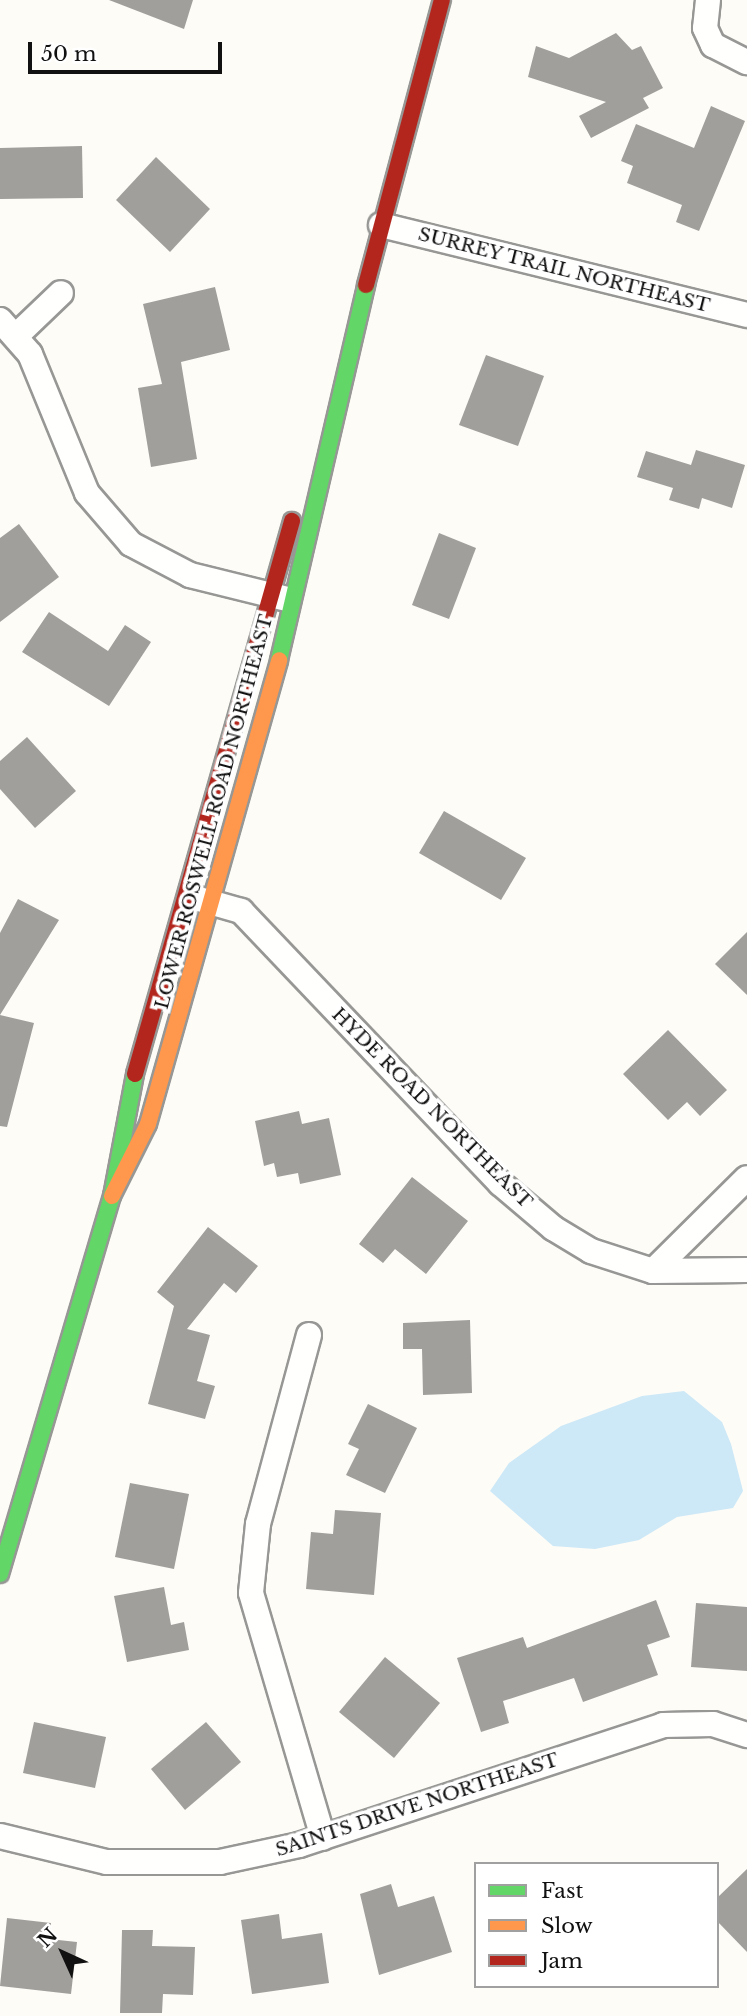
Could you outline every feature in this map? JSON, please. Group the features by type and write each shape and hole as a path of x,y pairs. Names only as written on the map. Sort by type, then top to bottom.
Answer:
{"street":[{"name":"LOWER ROSWELL ROAD NORTHEAST","path":"112,1196 148,1124 215,904 294,601 328,430 442,0"},
{"path":"708,0 705,28 713,45 747,62"},
{"name":"SURREY TRAIL NORTHEAST","path":"381,225 747,316"},
{"path":"61,293 8,328 40,375 74,467 105,518 155,561 294,601"},
{"name":"LOWER ROSWELL ROAD NORTHEAST","path":"0,1574 112,1196 124,1118 266,594 328,430"},
{"name":"HYDE ROAD NORTHEAST","path":"185,895 241,911 500,1183 553,1228 591,1251 653,1271 747,1270"},
{"path":"653,1271 747,1178"},
{"path":"309,1335 258,1524 251,1593 323,1838"},
{"name":"SAINTS DRIVE NORTHEAST","path":"0,1836 83,1858 154,1866 243,1858 323,1838 663,1725 713,1724 747,1735"}],"water":[{"path":"684,1391 722,1422 731,1444 743,1491 733,1508 677,1517 639,1540 595,1549 553,1546 490,1491 509,1463 561,1426 642,1396"}],"building":[{"path":"109,0 193,0 184,29"},
{"path":"616,33 632,50 641,46 663,88 643,98 649,108 591,138 579,116 606,102 528,77 536,46 569,58"},
{"path":"711,106 745,121 699,231 676,222 682,205 627,183 633,166 621,161 636,124 694,148"},
{"path":"82,146 83,198 0,199 0,148"},
{"path":"156,157 210,209 170,252 116,200"},
{"path":"215,287 230,350 181,362 197,459 151,467 138,388 162,384 143,304"},
{"path":"486,355 544,376 518,446 459,425"},
{"path":"696,450 745,465 732,508 702,498 699,509 669,500 673,488 637,477 646,451 691,465"},
{"path":"19,524 59,577 0,622 0,538"},
{"path":"439,533 476,548 449,619 412,605"},
{"path":"49,612 108,651 125,625 151,642 109,706 22,652"},
{"path":"27,737 76,791 35,828 0,789 0,761"},
{"path":"444,811 526,858 501,900 419,853"},
{"path":"18,899 59,920 0,1015 0,933"},
{"path":"747,932 747,995 715,964"},
{"path":"0,1015 34,1023 7,1127 0,1126"},
{"path":"668,1030 727,1090 700,1116 687,1102 668,1120 623,1074"},
{"path":"299,1111 302,1124 329,1118 341,1175 300,1184 298,1173 277,1177 274,1163 264,1166 255,1121"},
{"path":"412,1177 468,1221 426,1274 395,1249 383,1263 359,1244"},
{"path":"208,1227 258,1266 236,1293 224,1283 187,1329 210,1335 197,1381 215,1386 205,1419 148,1404 174,1306 157,1292"},
{"path":"470,1320 472,1393 423,1395 422,1349 403,1349 403,1323"},
{"path":"368,1404 417,1428 385,1493 346,1475 359,1449 348,1444"},
{"path":"130,1483 189,1494 174,1569 115,1557"},
{"path":"335,1510 381,1513 374,1595 306,1589 311,1532 333,1534"},
{"path":"164,1587 171,1625 184,1622 189,1650 127,1662 114,1596"},
{"path":"656,1600 670,1637 647,1645 658,1675 583,1702 574,1678 503,1701 509,1723 481,1732 457,1658 523,1637 527,1648"},
{"path":"696,1603 747,1607 747,1671 691,1667"},
{"path":"385,1657 440,1703 394,1758 339,1712"},
{"path":"34,1722 106,1737 95,1788 23,1773"},
{"path":"206,1722 241,1762 185,1810 151,1769"},
{"path":"747,1869 747,1952 719,1923 719,1896"},
{"path":"391,1884 398,1907 434,1896 452,1952 379,1975 360,1894"},
{"path":"279,1914 282,1939 322,1933 329,1983 252,1994 241,1920"},
{"path":"7,1918 51,1923 49,1939 77,1942 71,1994 0,1986"},
{"path":"122,1930 153,1930 152,1946 195,1947 193,1995 163,1994 162,2013 120,2013"}],"traffic: fast":[{"path":"279,660 366,285"},
{"path":"0,1574 112,1196 135,1074"}],"traffic: slow":[{"path":"112,1196 148,1124 279,660"}],"traffic: jam":[{"path":"366,285 442,0"},
{"path":"135,1074 292,521"}]}
